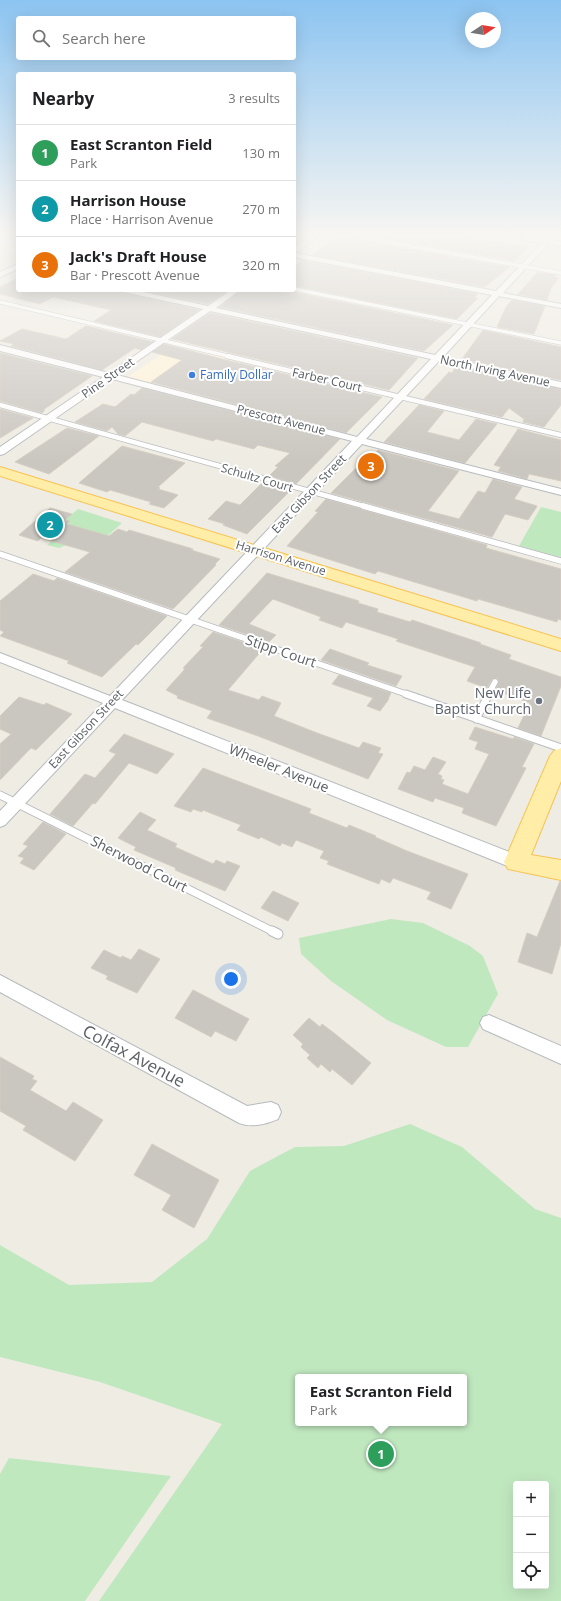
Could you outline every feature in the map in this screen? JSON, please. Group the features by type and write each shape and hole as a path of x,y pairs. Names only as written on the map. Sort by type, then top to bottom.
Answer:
{"main road":[{"name":"Harrison Avenue","path":"0,471 561,644"},
{"path":"516,862 561,756"},
{"name":"Wheeler Avenue","path":"516,862 561,870"}],"street":[{"name":"Pine Street","path":"0,452 205,312"},
{"name":"North Irving Avenue","path":"222,312 561,385"},
{"name":"East Gibson Street","path":"0,821 481,312"},
{"name":"Prescott Avenue","path":"1,349 561,492"},
{"name":"Wheeler Avenue","path":"0,657 516,862"},
{"name":"Colfax Avenue","path":"0,983 246,1116 271,1112"},
{"path":"489,1023 561,1055"}],"lane":[{"name":"Farber Court","path":"40,312 561,435"},
{"path":"408,312 561,343"},
{"name":"Schultz Court","path":"0,405 311,493 561,561"},
{"name":"Stipp Court","path":"0,554 561,748"},
{"path":"476,719 495,682"},
{"name":"Sherwood Court","path":"0,795 278,934"}],"shaded area":[{"path":"211,354 242,361 201,395 128,377 160,355 197,363"}],"green space":[{"path":"541,507 561,512 561,557 519,546"},
{"path":"78,509 122,523 89,552 66,545 59,548 47,545 52,541 80,528 67,524 70,521 65,520"},
{"path":"391,919 423,923 470,946 483,956 498,994 468,1047 446,1047 387,1020 331,981 301,954 299,938"},
{"path":"410,1124 462,1147 535,1209 561,1218 561,1601 99,1601 222,1424 100,1382 0,1357 0,1245 69,1285 152,1282 207,1239 250,1171 295,1147 344,1146"},
{"path":"9,1458 171,1476 85,1601 0,1601 0,1474"}],"building":[{"path":"108,312 197,312 160,337 94,321"},
{"path":"242,312 389,312 453,325 424,351"},
{"path":"421,312 464,312 457,319"},
{"path":"504,312 543,312 534,334 497,327"},
{"path":"210,313 418,358 389,390 172,339"},
{"path":"86,326 153,342 141,350 135,348 102,370 11,346 14,344 0,341 22,329 66,339"},
{"path":"483,330 561,347 561,380 462,359"},
{"path":"164,344 382,397 346,433 151,382 182,360 152,352"},
{"path":"0,353 92,376 43,410 45,410 42,413 0,401"},
{"path":"456,366 561,389 561,405 544,427 523,422 524,419 509,408 502,417 424,399 449,372 452,373"},
{"path":"142,388 340,439 296,484 269,476 278,467 275,466 290,453 258,445 254,449 216,439 213,441 142,422 125,436 118,434 112,427 107,431 75,422 103,404 115,407 131,394 134,395"},
{"path":"419,405 444,411 427,432 459,440 476,419 497,424 465,463 384,442"},
{"path":"0,409 33,418 0,438"},
{"path":"67,428 99,436 49,474 15,462"},
{"path":"518,429 561,440 561,481 529,474 527,479 498,471 501,467 494,465"},
{"path":"122,446 185,463 158,487 160,488 158,489 178,495 164,508 149,504 151,502 110,490 107,492 79,483"},
{"path":"378,450 459,471 428,511 459,519 478,491 485,493 493,479 522,487 514,499 537,506 528,520 505,514 492,537 331,493 360,464 362,465"},
{"path":"263,482 291,490 247,534 223,525 225,524 208,519 226,501 240,505"},
{"path":"326,499 487,545 486,548 561,569 561,620 558,619 557,622 478,599 477,601 378,571 375,574 287,546 318,512 315,511"},
{"path":"50,508 72,514 65,520 70,521 67,524 109,536 118,529 127,532 129,530 193,549 191,550 220,559 173,609 65,572 90,552 41,538 38,541 19,535"},
{"path":"267,573 359,601 358,603 378,609 377,612 410,622 412,620 481,643 480,644 511,655 509,659 561,677 561,686 541,736 518,728 530,703 495,690 499,682 497,678 492,679 487,688 467,681 475,667 396,641 398,639 346,622 342,628 319,620 321,617 273,599 249,624 276,635 269,642 219,625"},
{"path":"33,574 54,581 57,578 167,616 138,645 136,644 102,677 67,663 69,661 0,636 4,632 0,630 0,601"},
{"path":"213,632 263,649 228,690 259,700 262,696 281,703 274,716 317,733 359,748 363,742 381,748 378,753 383,754 368,779 258,736 207,718 212,711 177,698 178,696 166,690 185,669 183,668 203,647 200,646"},
{"path":"330,649 369,663 367,665 402,676 396,686 321,660"},
{"path":"339,675 391,693 389,699 380,711 367,706 373,698 332,684"},
{"path":"19,697 44,705 46,703 72,714 36,750 31,748 0,780 0,744 11,734 0,729 0,716"},
{"path":"475,727 534,744 522,767 526,768 496,826 462,813 464,808 435,798 433,802 398,789 407,772 410,773 414,766 425,770 433,757 446,762 438,774 442,776 441,779 444,780 442,784 468,794 489,754 475,749 478,742 469,739"},
{"path":"124,734 174,754 157,774 129,763 95,804 93,803 73,826 50,814 85,774 95,778 116,754 109,751"},
{"path":"203,768 311,809 309,813 347,828 349,825 407,851 468,874 451,909 427,899 431,892 393,878 390,883 381,879 379,884 327,864 329,861 320,858 324,851 296,840 292,847 282,843 280,846 261,837 259,839 237,830 241,825 203,810 202,812 193,809 191,812 174,806"},
{"path":"140,812 156,820 147,830 177,844 175,847 213,864 216,860 225,864 227,861 240,866 225,891 175,870 176,868 134,850 136,847 118,838"},
{"path":"43,822 66,834 34,870 20,863 24,858 18,856 28,846 23,844"},
{"path":"560,881 561,943 552,974 518,962 527,933 537,937"},
{"path":"273,891 299,903 288,921 261,908"},
{"path":"139,949 160,959 137,993 106,979 108,976 91,968 104,950 121,958 122,956 131,960"},
{"path":"193,990 249,1019 236,1041 215,1031 211,1037 175,1018"},
{"path":"309,1018 320,1027 322,1024 371,1063 352,1085 332,1069 330,1072 321,1064 318,1068 307,1058 310,1055 301,1047 303,1044 293,1035"},
{"path":"0,1057 34,1076 32,1079 37,1081 30,1090 66,1111 73,1102 103,1120 75,1161 23,1130 26,1126 0,1111"},
{"path":"152,1144 219,1180 194,1228 162,1210 171,1195 134,1175"}],"place":[{"name":"Family Dollar","path":"192,375"},
{"name":"Jack's Draft House","path":"371,466"},
{"name":"Harrison House","path":"50,525"},
{"name":"New Life Baptist Church","path":"539,701"},
{"name":"East Scranton Field","path":"381,1454"}]}
